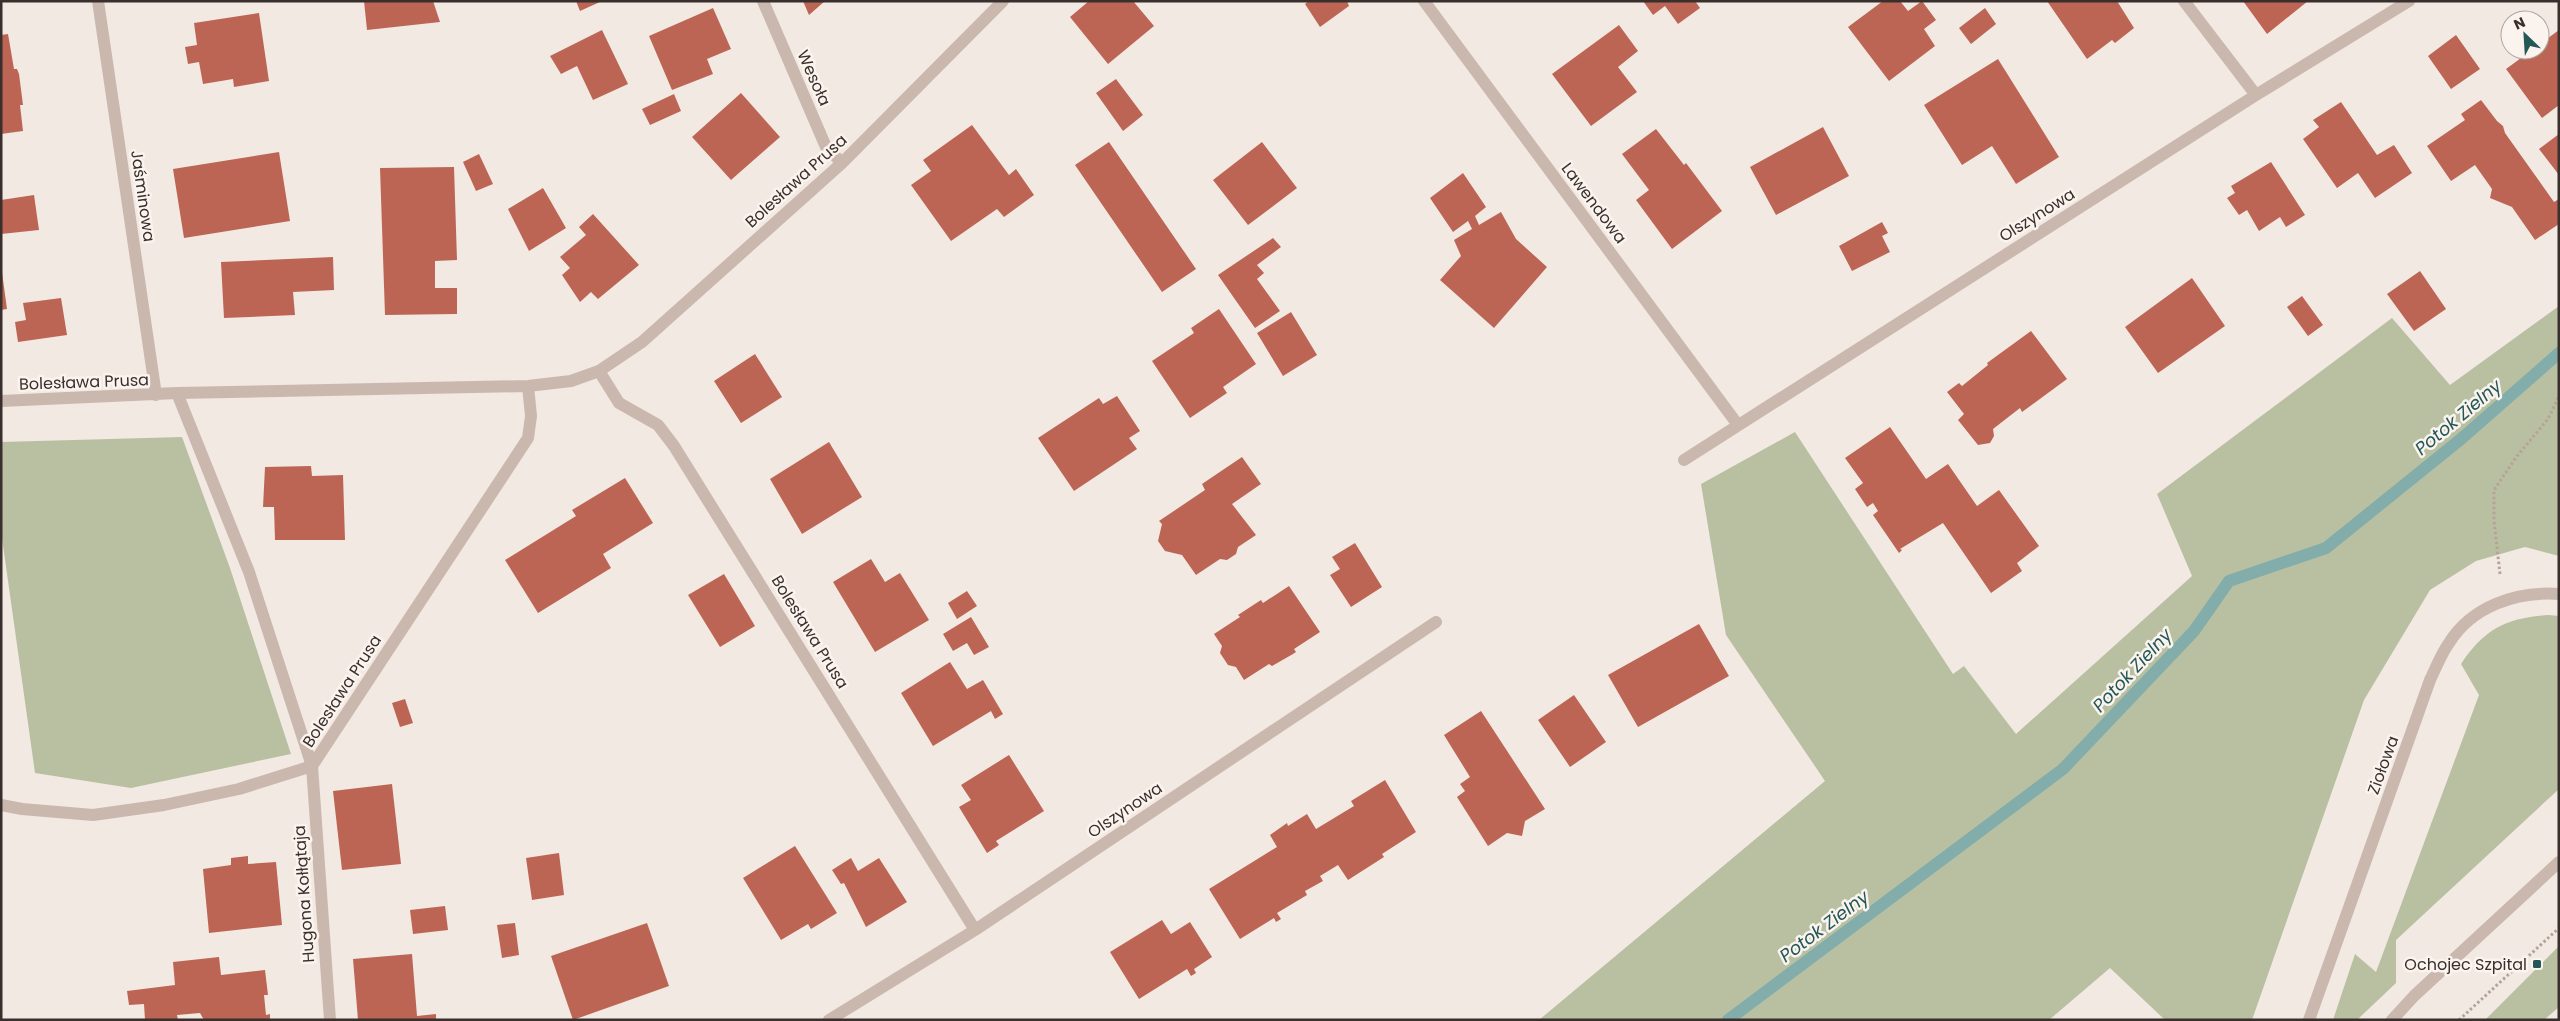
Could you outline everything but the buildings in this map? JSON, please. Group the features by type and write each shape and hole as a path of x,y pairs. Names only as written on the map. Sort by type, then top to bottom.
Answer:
{"street":[{"name":"Jaśminowa","path":"98,1 156,395"},
{"name":"Wesoła","path":"762,1 826,147 842,163"},
{"name":"Bolesława Prusa","path":"1,401 177,393 528,386 571,381 599,370 642,342 842,163 1003,1"},
{"name":"Lawendowa","path":"1424,1 1738,424"},
{"path":"2184,1 2256,95"},
{"name":"Olszynowa","path":"1684,460 2256,95 2409,1"},
{"name":"Bolesława Prusa","path":"599,370 619,404 658,425 674,446 975,930"},
{"name":"Bolesława Prusa","path":"1,805 94,815 164,805 239,790 312,766 528,438 531,416 528,386"},
{"name":"Hugona Kołłątaja","path":"177,393 249,572 312,766 330,1020"},
{"name":"Ziołowa","path":"2310,1020 2430,680 2449,642 2473,616 2508,598 2541,593 2559,594"},
{"name":"Olszynowa","path":"829,1020 975,930 1436,622"},
{"path":"2392,1020 2414,996 2559,862"}],"path":[{"path":"2508,598 2498,569 2494,490 2517,456 2548,419 2559,396"},
{"path":"2459,1020 2559,928"}],"green space":[{"path":"2559,306 2559,556 2525,547 2476,561 2430,590 2364,700 2252,1020 2165,1020 2110,968 2049,1020 1539,1020 1825,781 1726,635 1701,484 1795,432 1953,674 1964,666 2016,734 2192,576 2157,494 2392,318 2450,385"},
{"path":"182,437 230,568 291,754 131,788 35,773 1,531 1,442"},
{"path":"2549,615 2559,616 2559,789 2396,940 2396,983 2357,1020 2333,1020 2355,954 2376,972 2479,695 2461,664 2488,633 2498,627 2521,619"},
{"path":"2559,946 2559,1007 2544,1020 2485,1020"}],"waterway":[{"name":"Potok Zielny","path":"1728,1020 2063,769 2194,631 2229,581 2326,548 2461,439 2559,353"}],"place":[{"name":"Ochojec Szpital","path":"2537,964"}]}
